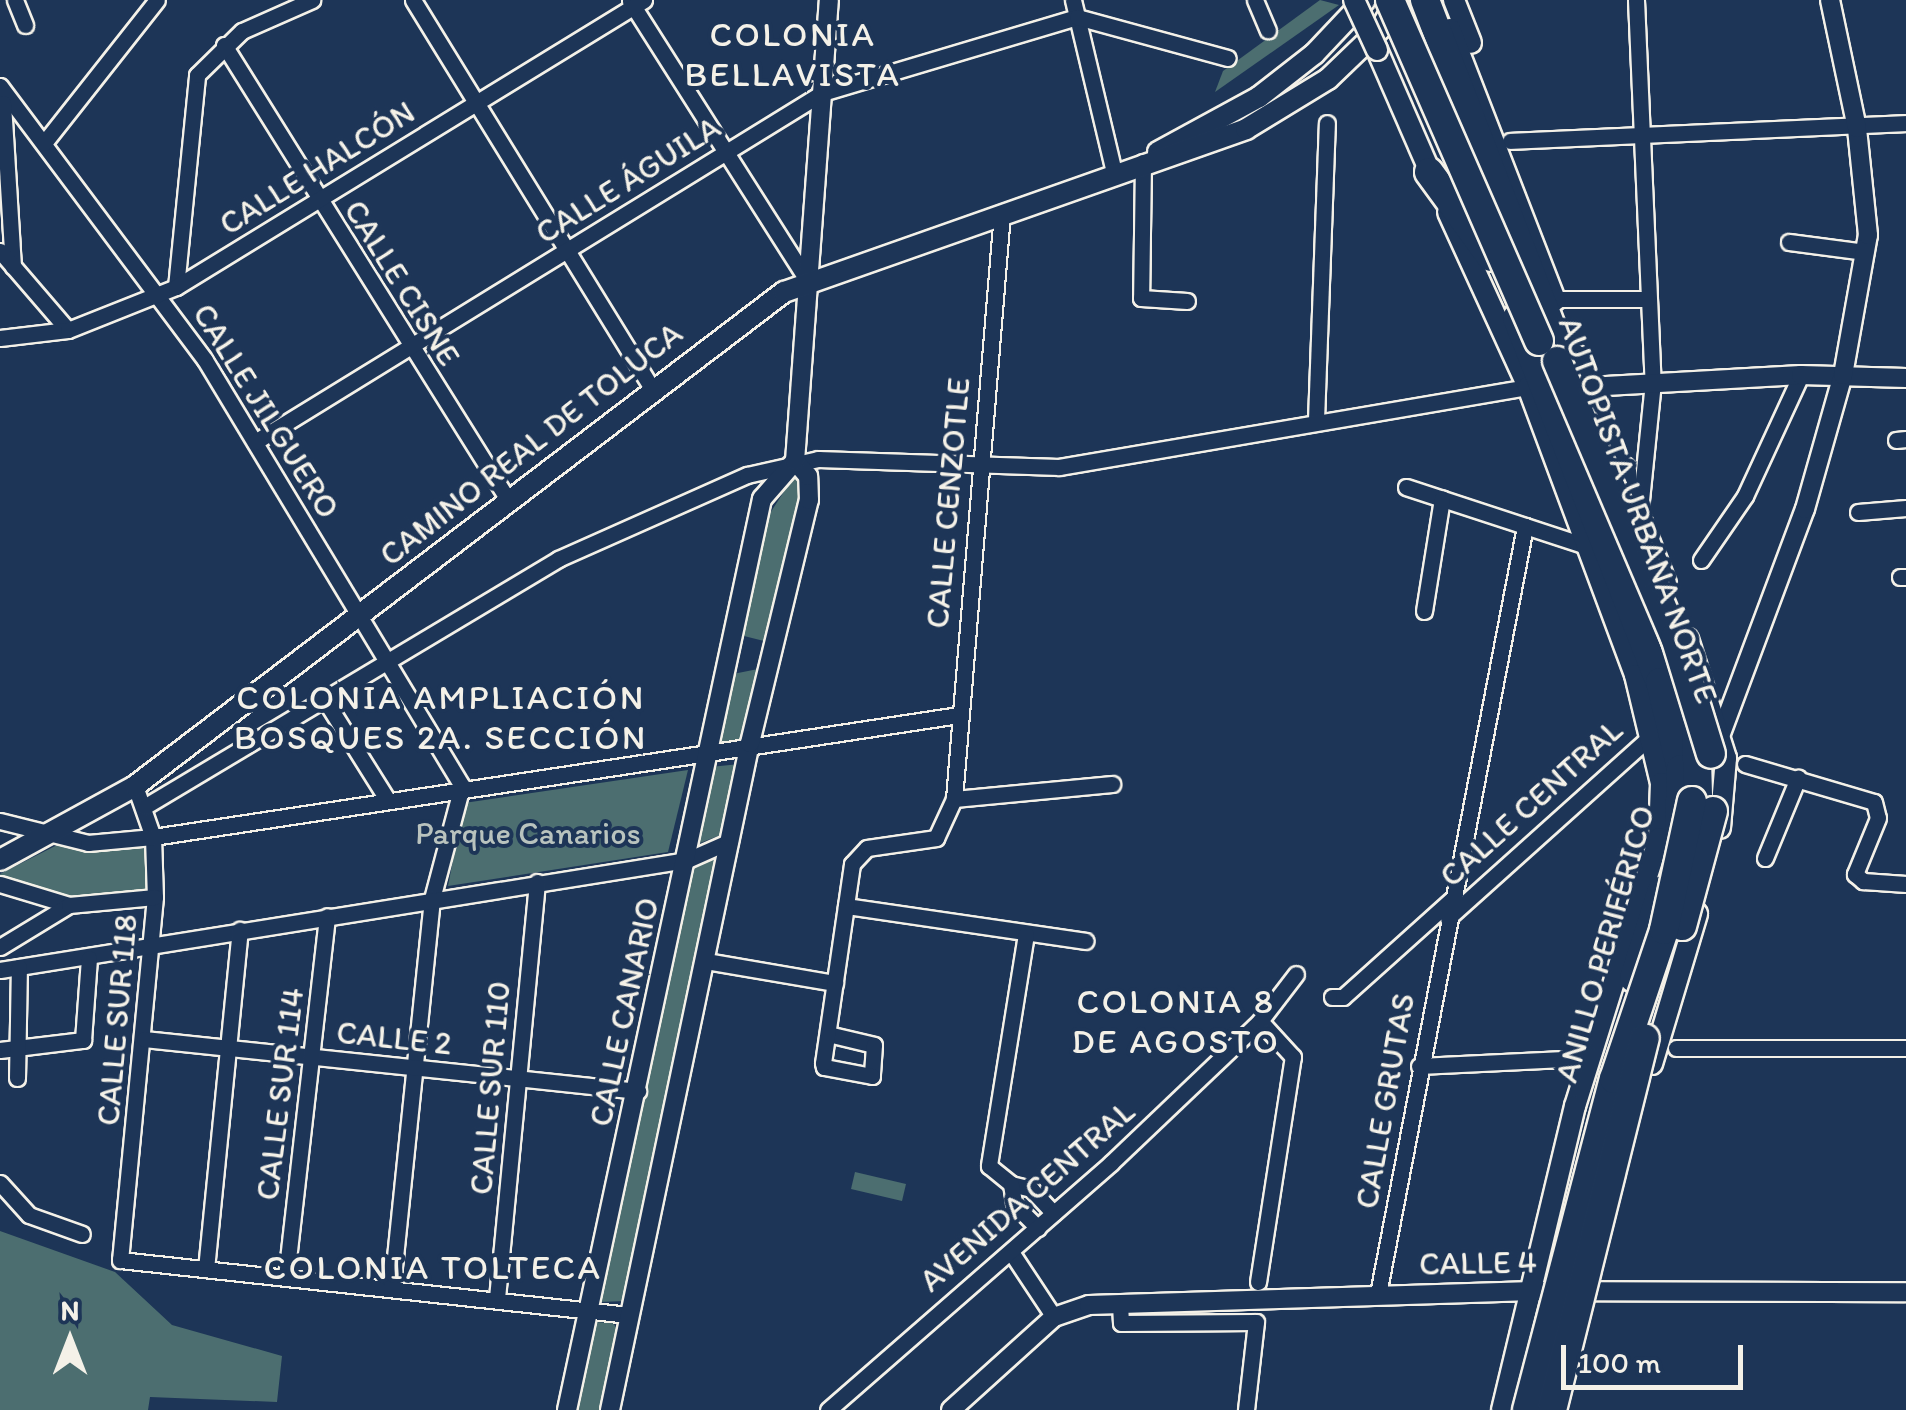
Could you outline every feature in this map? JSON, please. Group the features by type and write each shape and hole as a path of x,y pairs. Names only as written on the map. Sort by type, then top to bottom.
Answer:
{"highway":[{"name":"ANILLO PERIFÉRICO","path":"1433,2 1633,515 1638,552 1698,734 1703,802 1692,876 1634,1048 1524,1410"},
{"name":"AUTOPISTA URBANA NORTE","path":"1433,2 1524,281 1675,638 1711,754 1713,812 1643,1043 1552,1410"},
{"name":"ANILLO PERIFÉRICO","path":"1393,11 1582,476 1676,738 1682,802 1658,903 1614,1038 1562,1292 1544,1410"},
{"name":"AUTOPISTA URBANA NORTE","path":"1393,11 1583,447 1655,637 1688,746 1692,801 1683,855 1614,1079 1524,1410"},
{"path":"1430,172 1491,256"},
{"path":"1622,471 1633,515"},
{"path":"1623,948 1658,903"}],"main road":[{"path":"1354,0 1528,387 1654,733 1661,783 1659,838 1575,1106 1562,1292 1566,1410"},
{"name":"CAMINO REAL DE TOLUCA","path":"1144,162 1259,97 1314,54 1365,0"},
{"path":"1433,2 1510,140 1531,235"},
{"path":"1433,2 1531,235 1622,471"},
{"name":"CAMINO REAL DE TOLUCA","path":"0,860 135,786 651,387 808,281 1114,172 1227,138 1272,117 1328,79 1393,11"},
{"path":"1502,1410 1562,1292 1656,1049 1713,861 1724,809 1720,736 1633,515"}],"street":[{"path":"15,0 24,25"},
{"path":"44,143 157,0"},
{"path":"176,287 191,90 224,45 264,18 312,0"},
{"path":"413,0 651,387"},
{"path":"610,1410 750,743 809,500 808,476 795,461 829,0"},
{"path":"1255,0 1268,30"},
{"path":"1633,515 1652,382 1636,0"},
{"path":"1720,736 1805,509 1843,375 1865,252 1868,204 1857,128 1830,0"},
{"path":"636,2 724,153 808,281"},
{"name":"CALLE HALCÓN","path":"0,338 68,330 176,287 636,2"},
{"path":"1075,8 1228,58"},
{"path":"1075,8 1114,172"},
{"name":"CALLE ÁGUILA","path":"255,442 822,93 1075,8"},
{"name":"CALLE CISNE","path":"224,45 317,200 507,498"},
{"path":"4,98 13,267"},
{"name":"CALLE JILGUERO","path":"4,98 44,143 159,295 255,442 462,786"},
{"path":"1316,420 1327,124"},
{"path":"1510,140 1642,138 1906,124"},
{"path":"1144,162 1141,298 1187,300"},
{"name":"CALLE CENZOTLE","path":"954,799 978,464 1002,213"},
{"path":"1789,242 1865,252"},
{"path":"0,251 68,330"},
{"path":"1555,299 1648,299"},
{"path":"1701,560 1745,496 1800,376"},
{"path":"1588,387 1800,376 1906,378"},
{"path":"144,807 558,559 747,476 795,461 1087,464 1398,404 1528,387"},
{"name":"CALLE CANARIO","path":"567,1410 762,499 795,461"},
{"path":"1406,487 1587,546"},
{"path":"1424,611 1442,498"},
{"path":"1858,512 1906,508"},
{"name":"CALLE GRUTAS","path":"1378,1294 1526,526"},
{"path":"323,697 386,798"},
{"path":"0,821 88,843 153,837 462,786 959,715"},
{"name":"CALLE CENTRAL","path":"1448,918 1654,733"},
{"path":"1745,764 1874,802 1878,818 1855,874 1863,881 1906,884"},
{"path":"1765,858 1798,778"},
{"path":"828,1034 856,854 936,838 954,799 1112,784"},
{"name":"CALLE SUR 118","path":"135,786 153,837 155,897 120,1260 206,1269"},
{"path":"392,1288 432,899 462,786"},
{"path":"0,970 687,860 730,841"},
{"name":"CALLE SUR 110","path":"497,1298 536,882"},
{"path":"0,884 68,905 155,897"},
{"path":"1332,996 1344,996 1452,899"},
{"path":"0,947 68,905"},
{"path":"846,906 1085,941"},
{"name":"CALLE SUR 114","path":"286,1277 327,916"},
{"path":"240,930 206,1269 629,1315"},
{"path":"1026,934 990,1166 1010,1184 1031,1189 1054,1214"},
{"path":"0,1050 18,1051 83,1040 89,958"},
{"path":"706,961 835,983"},
{"path":"17,1078 19,968"},
{"name":"AVENIDA CENTRAL","path":"828,1410 1054,1214 1260,1021 1296,974"},
{"path":"1258,1282 1293,1056 1260,1021"},
{"name":"CALLE 2","path":"144,1038 638,1091"},
{"path":"1676,1048 1906,1048"},
{"path":"1419,1066 1564,1059"},
{"path":"0,1183 28,1214 82,1234"},
{"path":"1010,1184 1014,1204 1038,1228"},
{"path":"951,1410 1054,1318 1011,1252"},
{"name":"CALLE 4","path":"1054,1318 1120,1304 1378,1294 1906,1292"},
{"path":"1120,1304 1121,1323 1256,1322 1246,1410"}],"green space":[{"path":"1320,0 1339,5 1215,92 1223,71"},
{"path":"796,473 802,484 768,642 740,635 763,524"},
{"path":"758,669 744,739 718,743 733,674"},
{"path":"740,764 723,834 695,845 710,767"},
{"name":"Parque Canarios","path":"688,770 668,852 448,886 464,803"},
{"path":"148,839 153,895 69,903 0,882 0,874 61,843"},
{"path":"720,857 625,1301 599,1302 689,868"},
{"path":"855,1172 906,1184 902,1201 851,1189"},
{"path":"0,1231 115,1272 172,1325 282,1356 277,1402 150,1397 148,1410 0,1410"},
{"path":"593,1322 613,1323 618,1330 601,1410 570,1410"}],"district":[{"name":"COLONIA BELLAVISTA","path":"793,54"},
{"name":"COLONIA AMPLIACIÓN BOSQUES 2A. SECCIÓN","path":"441,717"},
{"name":"COLONIA 8 DE AGOSTO","path":"1176,1021"},
{"name":"COLONIA TOLTECA","path":"433,1267"}]}
